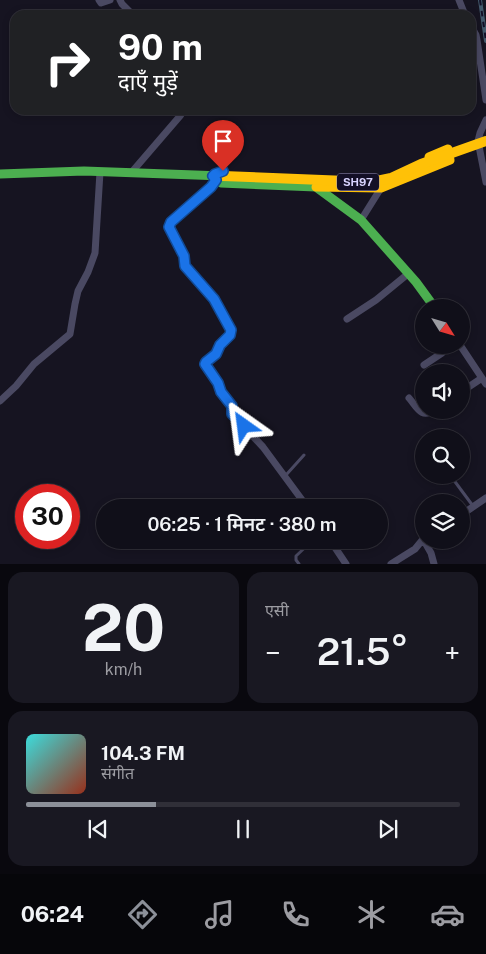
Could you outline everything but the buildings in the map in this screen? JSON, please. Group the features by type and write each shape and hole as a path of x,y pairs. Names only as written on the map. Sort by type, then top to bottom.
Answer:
{"street":[{"path":"99,0 101,3 110,0"},
{"path":"120,0 128,10"},
{"path":"476,34 486,100"},
{"path":"131,173 181,115"},
{"path":"486,120 478,141 486,182"},
{"name":"SH97","path":"0,174 84,171 372,182 391,178 422,164 486,141"},
{"path":"217,177 221,182 381,188 447,162 450,160 449,151 446,149 403,170 374,178 223,171 215,174 217,177 211,187 170,224 170,230 184,256 185,266 214,299 231,330 230,335 220,345 216,354 205,363 206,366 218,383 221,392 232,406 232,414 260,443 302,499"},
{"path":"0,401 16,386 34,364 70,334 78,291 95,253 100,172"},
{"path":"316,187 361,220 409,273 429,299"},
{"path":"361,220 381,188"},
{"path":"347,319 376,300 409,273"},
{"path":"426,364 440,354"},
{"path":"466,354 485,382 470,388"},
{"path":"409,398 415,404"},
{"path":"470,509 486,498"},
{"path":"336,549 346,564"},
{"path":"391,564 415,549"},
{"path":"428,549 434,564"}],"lane":[{"path":"286,476 304,456"},
{"path":"457,484 474,507"},
{"path":"299,564 296,556 303,549"}],"railway":[{"path":"480,0 486,41"}],"traffic: fast":[{"path":"0,174 84,171 223,176"},
{"path":"218,173 213,176 221,183 316,187 361,220 416,282 428,299"}],"traffic: slow":[{"path":"223,176 372,182 391,178 421,164 486,141"},
{"path":"316,187 381,188 450,160 448,149 429,157"}],"route":[{"path":"223,171 213,176 216,180 211,187 171,222 169,227 184,256 185,266 214,299 231,330 230,335 220,345 216,354 205,364 218,383 221,392 232,406 232,414 244,426"}]}
